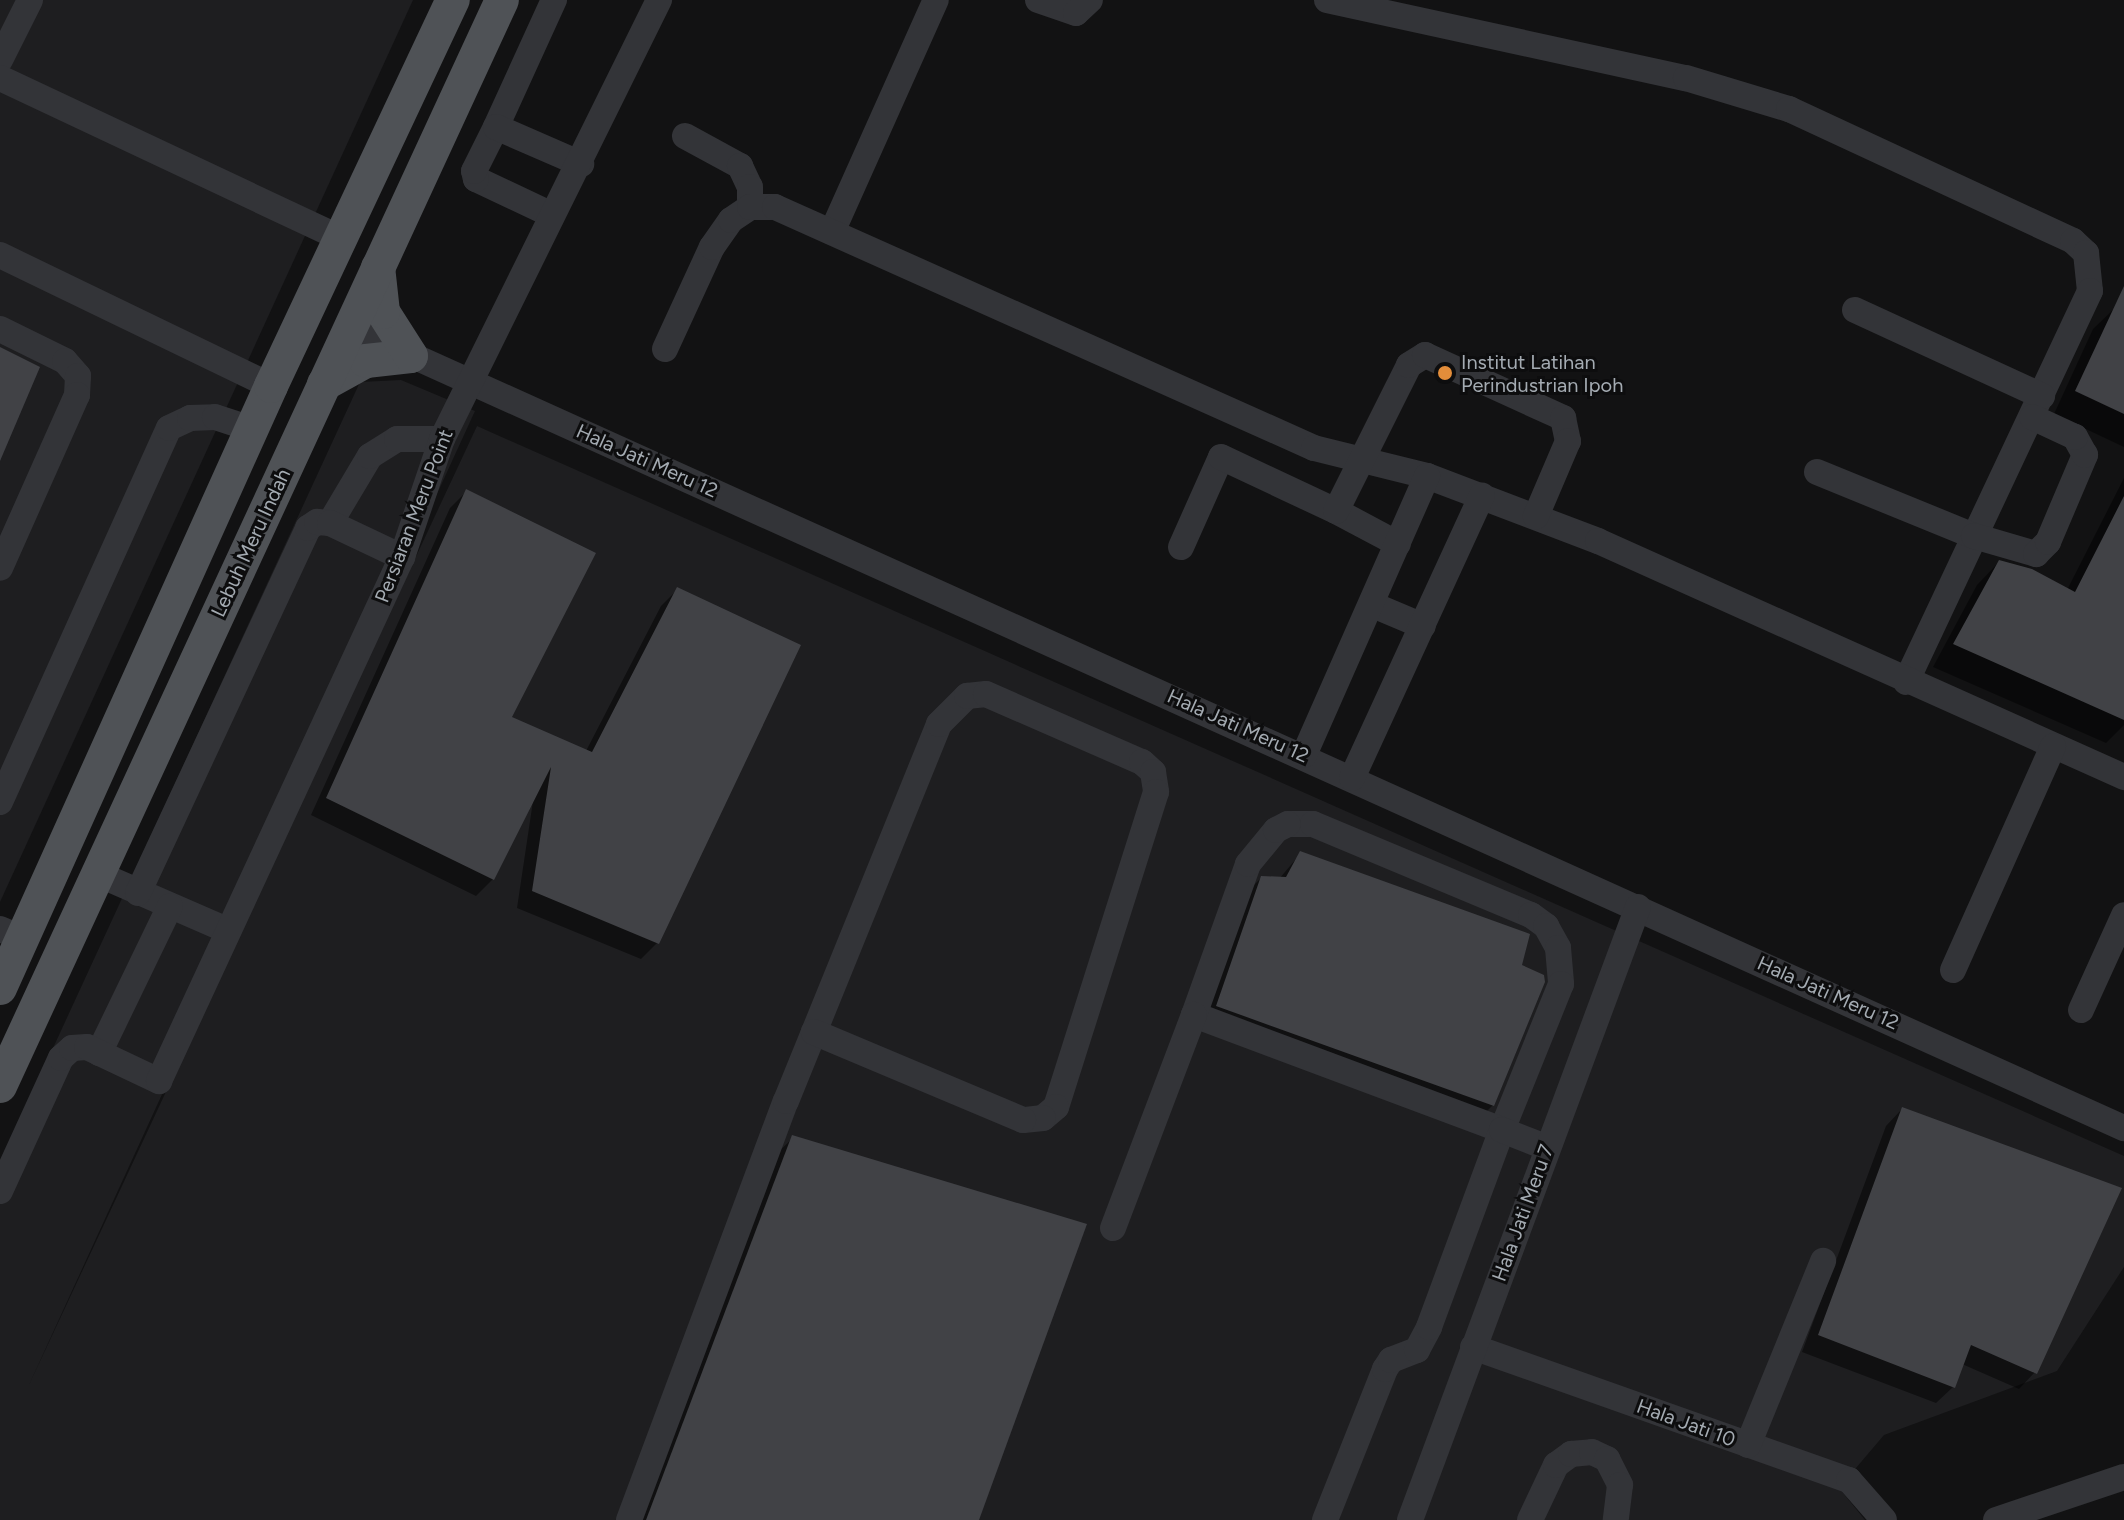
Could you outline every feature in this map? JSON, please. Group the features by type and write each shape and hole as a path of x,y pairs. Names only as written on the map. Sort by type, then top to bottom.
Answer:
{"main road":[{"path":"0,988 11,934 453,0"},
{"name":"Lebuh Meru Indah","path":"0,1086 502,0"},
{"path":"269,392 317,336 351,328 338,312 335,290 380,154"},
{"path":"324,384 366,361 411,356 383,312 378,267"}],"street":[{"path":"0,60 30,0"},
{"path":"550,214 476,179 474,171 554,0"},
{"name":"Persiaran Meru Point","path":"99,1053 159,1081 402,557 442,439 550,214 581,164 659,0"},
{"path":"832,232 936,0"},
{"path":"1038,0 1076,13 1090,0"},
{"path":"1327,0 1686,78 1789,109 2073,241 2086,253 2090,291 1906,682"},
{"path":"0,78 340,238"},
{"path":"496,127 581,164"},
{"path":"685,136 740,166 750,187 750,207"},
{"path":"665,349 712,247 731,220 750,207 775,207 1314,448 1427,476 1536,516 2124,777"},
{"path":"0,255 269,392"},
{"path":"1817,472 2026,555 2036,554 2048,542 2085,455 2075,437 2037,407 1855,310"},
{"name":"Hala Jati Meru 12","path":"351,328 1304,755 2124,1128"},
{"path":"0,329 65,361 78,376 77,395 0,568"},
{"path":"1336,511 1409,365 1418,356 1435,357 1563,418 1568,441 1536,516"},
{"path":"1181,547 1238,415"},
{"path":"0,802 169,428 190,418 215,417 252,429"},
{"path":"330,523 370,456 397,439 442,439"},
{"path":"1221,457 1398,544"},
{"path":"1304,755 1373,605 1427,476"},
{"path":"1352,778 1482,495"},
{"path":"138,893 308,528 317,522 330,523 402,557"},
{"path":"1373,605 1423,626"},
{"path":"629,1520 814,1032 939,724 950,708 967,696 986,694 1142,762 1153,772 1156,792 1056,1107 1043,1118 1023,1120 814,1032"},
{"path":"1953,970 2053,746"},
{"path":"1113,1228 1248,864 1276,830 1313,824 1546,926 1558,948 1561,984 1502,1130 1429,1327 1417,1350 1391,1360 1385,1369 1325,1520"},
{"path":"98,874 227,930"},
{"path":"0,1191 61,1058 72,1048 99,1053 170,906"},
{"name":"Hala Jati Meru 7","path":"1410,1520 1638,907"},
{"path":"2081,1010 2124,915"},
{"path":"1194,1015 1548,1148"},
{"path":"1748,1445 1823,1261"},
{"name":"Hala Jati 10","path":"1473,1347 1849,1480 1884,1520"},
{"path":"1530,1520 1556,1465 1571,1454 1592,1452 1607,1459 1620,1485 1616,1520"},
{"path":"1996,1520 2124,1477"}],"shaded area":[{"path":"0,0 413,0 0,902"},
{"path":"401,380 475,411 28,1387 477,426 2124,1156 2124,1267 2057,1371 1884,1435 1839,1488 1865,1520 0,1520 0,1163 360,382"}],"building":[{"path":"2124,286 2124,414 2075,391"},
{"path":"0,347 40,367 0,461"},
{"path":"466,489 596,553 512,717 592,752 677,587 801,645 659,944 532,891 551,767 494,880 326,798"},
{"path":"2124,496 2124,720 1953,644 1999,560 2032,569 2075,592"},
{"path":"1300,851 1530,934 1522,965 1544,975 1545,982 1494,1106 1216,1006 1261,876 1286,877"},
{"path":"1902,1107 2122,1188 2037,1374 1971,1345 1955,1388 1818,1335"},
{"path":"792,1135 1087,1224 979,1520 646,1520"}],"place":[{"name":"Institut Latihan Perindustrian Ipoh","path":"1445,373"}]}
